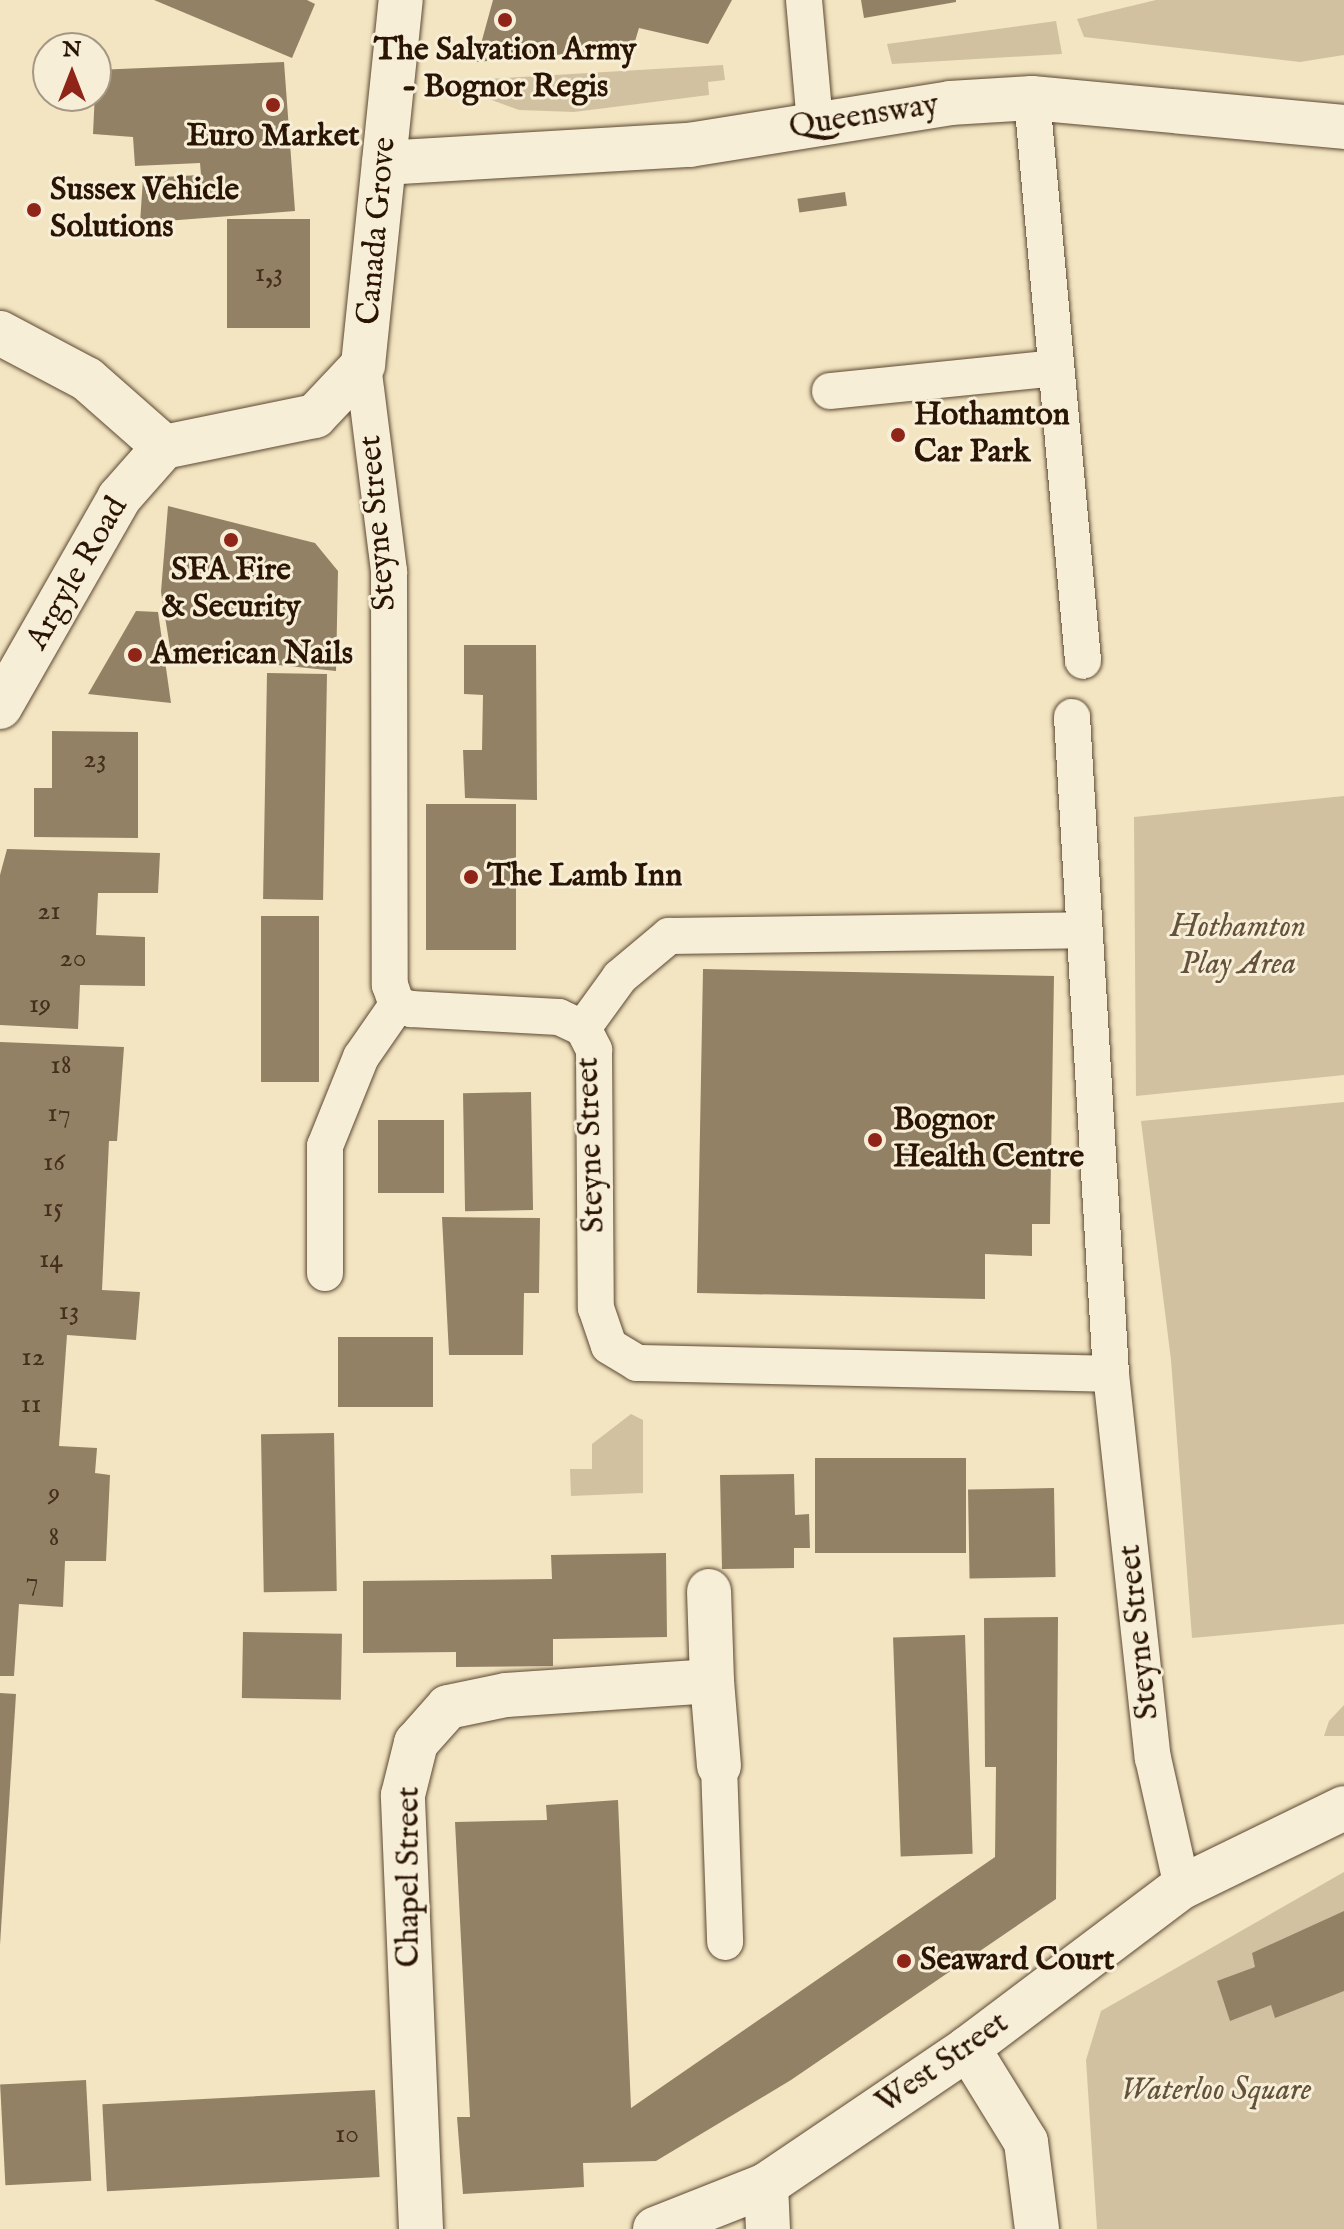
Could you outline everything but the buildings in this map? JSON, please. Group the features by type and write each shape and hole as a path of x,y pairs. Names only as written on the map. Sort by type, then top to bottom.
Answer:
{"street":[{"name":"Canada Grove","path":"363,365 401,0"},
{"name":"Queensway","path":"384,163 689,145 815,124 1032,98 1344,127"},
{"path":"0,333 87,379 164,447 315,416 363,365"},
{"name":"Argyle Road","path":"0,707 119,498 164,447"},
{"path":"709,1591 719,1766"},
{"name":"Chapel Street","path":"421,2229 403,1795 416,1743 448,1707 506,1695 712,1681"},
{"name":"West Street","path":"655,2229 766,2185 968,2048 1182,1887 1344,1808"},
{"path":"968,2048 1026,2142 1037,2229"},
{"path":"766,2185 768,2229"}],"lane":[{"path":"804,0 815,124"},
{"path":"1032,98 1083,661"},
{"name":"Steyne Street","path":"363,365 389,571 390,985 397,1005 559,1017 583,1028 594,1050 596,1308 609,1346 637,1363 1111,1374"},
{"path":"830,391 1056,368"},
{"name":"Steyne Street","path":"1072,717 1111,1374 1153,1758 1182,1887"},
{"path":"583,1028 620,977 669,936 1084,930"},
{"path":"325,1273 325,1146 361,1057 397,1005"},
{"path":"719,1766 725,1942"}],"green space":[{"path":"1156,0 1344,0 1344,55 1300,62 1084,37 1077,19"},
{"path":"1056,21 1062,54 892,64 887,44"},
{"path":"723,65 725,80 708,82 709,95 574,112 519,110 489,99 487,79"},
{"name":"Hothamton Play Area","path":"1344,796 1344,1075 1136,1096 1134,817"},
{"path":"1344,1102 1344,1624 1192,1638 1171,1360 1141,1121"},
{"path":"631,1414 643,1420 643,1493 571,1496 570,1469 592,1469 592,1444"},
{"path":"1344,1705 1344,1736 1324,1736 1329,1721"},
{"name":"Waterloo Square","path":"1344,1872 1344,2229 1097,2229 1086,2060 1101,2011"}],"place":[{"name":"The Salvation Army - Bognor Regis","path":"505,20"},
{"name":"Euro Market","path":"273,105"},
{"name":"Sussex Vehicle Solutions","path":"34,210"},
{"name":"Hothamton Car Park","path":"898,435"},
{"name":"SFA Fire & Security","path":"231,540"},
{"name":"American Nails","path":"135,655"},
{"name":"The Lamb Inn","path":"471,877"},
{"name":"Bognor Health Centre","path":"875,1140"},
{"name":"Seaward Court","path":"904,1961"}]}
